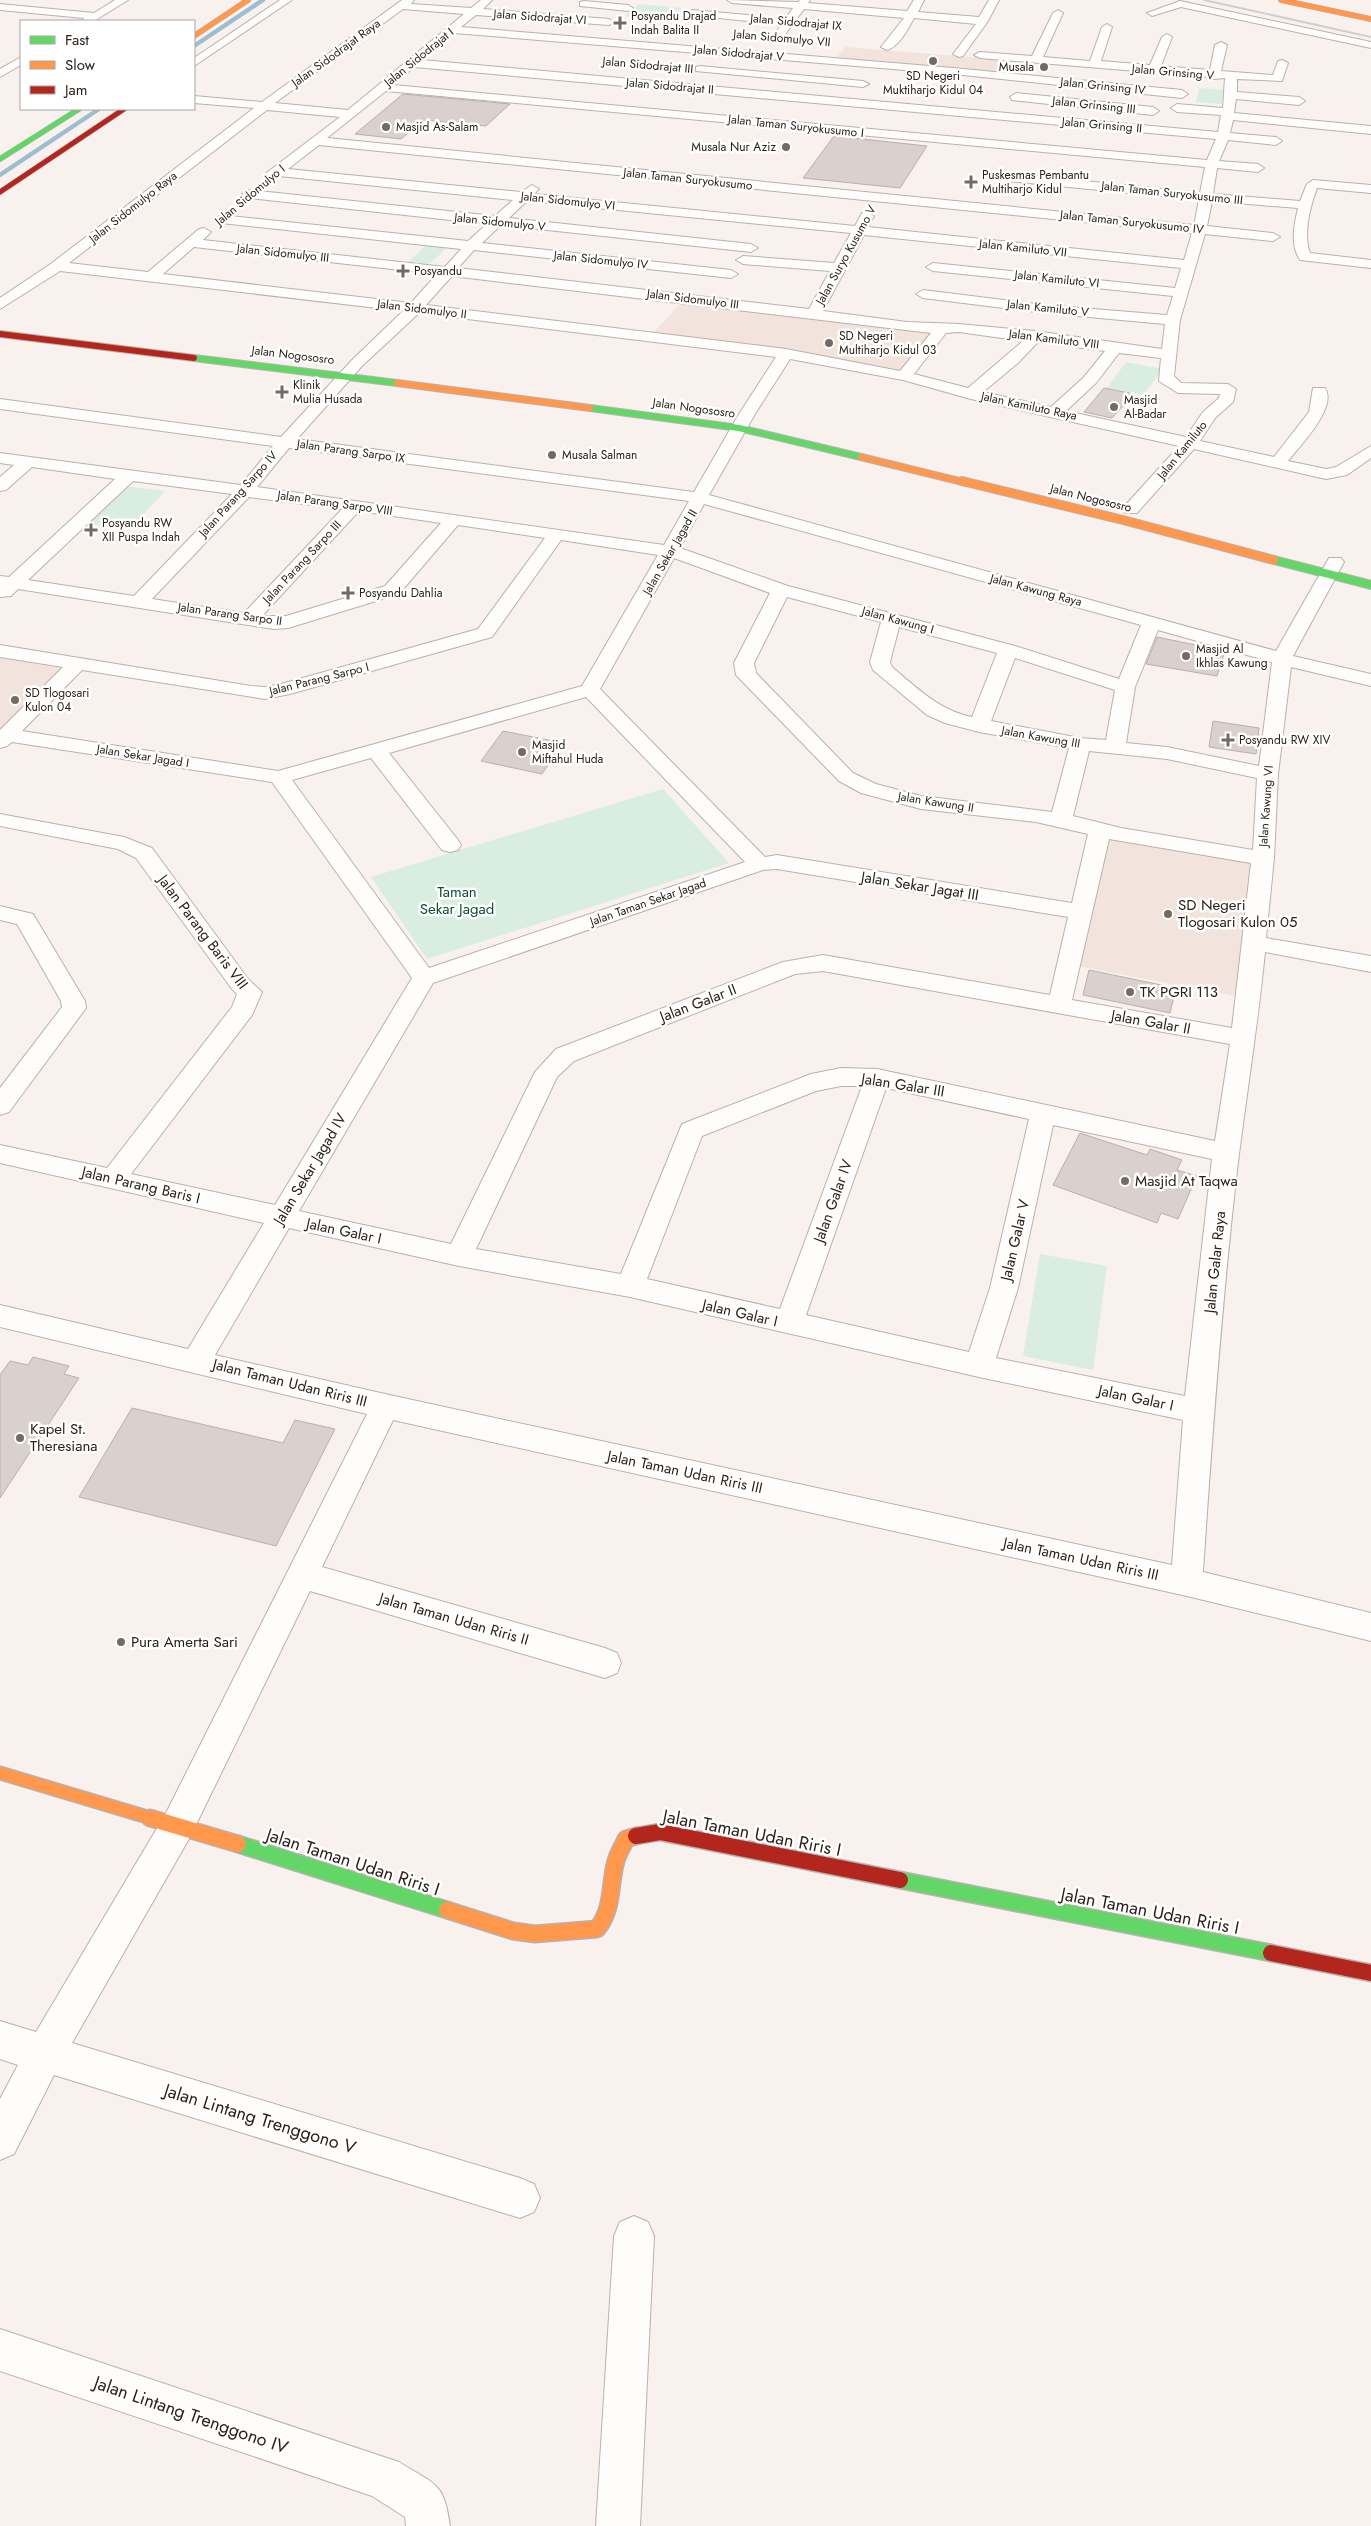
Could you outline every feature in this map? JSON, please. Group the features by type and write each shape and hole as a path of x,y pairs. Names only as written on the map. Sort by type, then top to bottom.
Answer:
{"street":[{"path":"0,7 92,18 123,0"},
{"path":"195,35 248,0"},
{"path":"195,61 287,0"},
{"name":"Jalan Sidodrajat I","path":"351,114 432,45 454,30 487,0"},
{"path":"682,24 705,0"},
{"path":"732,0 803,3 983,21 994,0"},
{"path":"905,49 883,47 911,15 919,0"},
{"path":"1281,0 1371,19"},
{"name":"Jalan Sidodrajat VI","path":"405,3 472,12 609,22"},
{"name":"Jalan Sidodrajat Raya","path":"264,106 405,3"},
{"path":"571,3 632,4"},
{"path":"777,38 779,20 803,3"},
{"path":"587,41 632,4"},
{"path":"1152,13 1180,4 1371,45"},
{"name":"Jalan Sidodrajat IX","path":"692,13 808,23"},
{"path":"1036,60 1058,13"},
{"name":"Jalan Grinsing V","path":"983,21 955,53 1231,77 1278,78 1282,63"},
{"path":"1094,65 1107,27"},
{"name":"Jalan Sidodrajat V","path":"454,30 1024,78"},
{"path":"648,59 671,35"},
{"path":"1154,70 1167,37"},
{"path":"432,45 451,47"},
{"path":"1214,76 1221,45"},
{"path":"2,79 19,55"},
{"name":"Jalan Sidodrajat II","path":"412,63 927,110"},
{"path":"1059,81 1069,63"},
{"path":"850,102 875,65"},
{"name":"Jalan Sidodrajat III","path":"691,69 863,84"},
{"path":"601,108 638,70"},
{"path":"910,137 953,71"},
{"path":"1171,131 1175,110 1188,74"},
{"path":"1167,354 1173,320 1200,229 1212,163 1224,135 1231,95 1231,77"},
{"path":"1008,117 1024,78"},
{"name":"Jalan Grinsing IV","path":"1024,78 1182,94"},
{"name":"Jalan Taman Suryokusumo I","path":"381,87 1258,168"},
{"path":"1231,95 1298,101"},
{"path":"762,122 782,96"},
{"name":"Jalan Grinsing III","path":"1016,97 1228,114"},
{"path":"195,100 351,114"},
{"name":"Jalan Sidomulyo Raya","path":"0,305 57,266 264,106"},
{"path":"0,159 77,110"},
{"path":"0,192 123,110"},
{"name":"Jalan Grinsing II","path":"927,110 1276,141"},
{"name":"Jalan Sidomulyo I","path":"150,278 276,172 351,114"},
{"path":"1228,114 1371,130"},
{"name":"Jalan Taman Suryokusumo","path":"317,141 992,208"},
{"path":"992,208 1024,147"},
{"name":"Jalan Parang Sarpo IV","path":"138,602 245,491 347,367 414,309 445,272 556,165"},
{"name":"Jalan Sidomulyo VI","path":"276,172 859,230"},
{"name":"Jalan Taman Suryokusumo III","path":"1008,177 1205,198 1306,205"},
{"path":"1371,189 1315,183 1311,185 1299,240 1301,254 1305,257 1371,264"},
{"name":"Jalan Suryo Kusumo V","path":"814,313 878,197"},
{"name":"Jalan Sidomulyo V","path":"242,200 423,213 752,248"},
{"name":"Jalan Taman Suryokusumo IV","path":"992,208 1020,221 1200,229 1273,237"},
{"path":"364,275 402,239 423,213"},
{"path":"221,219 402,239"},
{"path":"714,302 731,274 771,221"},
{"path":"1010,247 1020,221"},
{"name":"Jalan Kamiluto VII","path":"859,230 1188,265"},
{"name":"Jalan Sidomulyo IV","path":"402,239 731,274"},
{"path":"907,326 923,294 933,267 951,240"},
{"name":"Jalan Sidomulyo III","path":"191,242 680,297 941,329"},
{"path":"742,260 839,268"},
{"name":"Jalan Sidomulyo II","path":"57,266 647,335 786,354"},
{"name":"Jalan Kamiluto VI","path":"933,267 1182,293"},
{"path":"339,299 351,287"},
{"name":"Jalan Kamiluto V","path":"923,294 1044,309 1173,320"},
{"path":"647,335 680,297"},
{"name":"Jalan Kamiluto VIII","path":"941,329 959,328 1035,336 1167,354"},
{"path":"904,376 941,329"},
{"name":"Jalan Nogososro","path":"0,334 347,367 745,418 1123,520 1333,565 1371,585"},
{"path":"971,394 993,375 1018,358 1035,336"},
{"path":"1056,411 1090,380 1116,346"},
{"path":"745,418 786,354"},
{"name":"Jalan Kamiluto Raya","path":"786,354 904,376 971,394 1056,411 1326,474 1341,471 1371,451"},
{"name":"Jalan Kamiluto","path":"1132,509 1191,442 1209,415 1227,399 1228,389 1178,388 1167,381 1167,354"},
{"name":"Jalan Nogososro","path":"347,367 376,366"},
{"path":"1278,463 1317,412 1319,391"},
{"name":"Jalan Parang Sarpo IX","path":"0,404 701,498"},
{"name":"Jalan Sekar Jagad II","path":"590,690 745,418"},
{"name":"Jalan Parang Sarpo VIII","path":"0,458 454,519 670,551"},
{"path":"0,486 28,462"},
{"path":"0,596 7,582 129,475"},
{"name":"Jalan Kawung Raya","path":"701,498 1282,658 1371,680"},
{"name":"Jalan Parang Sarpo III","path":"250,619 355,506"},
{"name":"Jalan Parang Sarpo II","path":"7,582 274,623 288,622 392,590 454,519"},
{"name":"Jalan Parang Sarpo I","path":"0,651 251,692 265,693 283,690 485,633 557,534"},
{"name":"Jalan Kawung I","path":"670,551 781,590 1008,650 1125,687"},
{"name":"Jalan Kawung VI","path":"1254,943 1263,858 1268,774 1282,658 1333,565"},
{"name":"Jalan Kawung II","path":"781,590 744,663 746,675 846,777 877,792 944,805 1061,820 1100,831 1263,858"},
{"name":"Jalan Kawung III","path":"892,618 880,662 883,670 941,716 980,726 1080,744 1115,746 1167,753 1268,774"},
{"path":"1115,746 1125,687 1152,621"},
{"path":"980,726 1008,650"},
{"path":"3,738 77,664"},
{"path":"424,978 279,777 590,690 760,864"},
{"name":"Jalan Sekar Jagad I","path":"3,738 279,777"},
{"path":"1061,820 1080,744"},
{"path":"376,750 450,845"},
{"name":"Jalan Parang Baris VIII","path":"0,820 124,844 144,853 240,984 250,992 242,1009 113,1179"},
{"path":"1059,1006 1100,831"},
{"name":"Jalan Sekar Jagat III","path":"760,864 776,862 1081,912"},
{"name":"Jalan Taman Sekar Jagad","path":"424,978 760,864"},
{"path":"0,1106 74,1008 73,1001 26,919 1,914"},
{"path":"1254,943 1371,964"},
{"name":"Jalan Galar Raya","path":"1187,1582 1199,1411 1226,1153 1244,1038 1254,943"},
{"name":"Jalan Galar II","path":"459,1256 547,1072 565,1055 791,967 823,963 1244,1038"},
{"name":"Jalan Sekar Jagad IV","path":"196,1361 424,978"},
{"name":"Jalan Galar III","path":"630,1286 691,1130 811,1083 841,1077 877,1078 1044,1112 1226,1153"},
{"name":"Jalan Galar IV","path":"789,1324 877,1078"},
{"name":"Jalan Galar V","path":"979,1366 1004,1288 1044,1112"},
{"name":"Jalan Parang Baris I","path":"0,1154 281,1217"},
{"name":"Jalan Galar I","path":"281,1217 459,1256 630,1286 789,1324 979,1366 1199,1411"},
{"name":"Jalan Taman Udan Riris III","path":"4,1324 196,1361 385,1406 1187,1582 1371,1627"},
{"path":"0,2140 44,2054 178,1825 385,1406"},
{"name":"Jalan Taman Udan Riris II","path":"302,1575 605,1663"},
{"name":"Jalan Taman Udan Riris I","path":"0,1773 178,1825 513,1931 555,1933 597,1929 605,1921 610,1910 616,1861 626,1839 644,1833 660,1832 1371,1973"},
{"name":"Jalan Lintang Trenggono V","path":"0,2040 520,2198"},
{"path":"618,2526 634,2236"},
{"name":"Jalan Lintang Trenggono IV","path":"0,2350 383,2478 425,2504 428,2526"}],"shaded area":[{"name":"SD Negeri Muktiharjo Kidul 04","path":"845,47 1031,62 1024,76 835,60"},
{"name":"SD Negeri Multiharjo Kidul 03","path":"683,301 941,334 899,373 785,352 654,332"},
{"name":"SD Tlogosari Kulon 04","path":"0,658 62,668 0,733"},
{"name":"SD Negeri Tlogosari Kulon 05","path":"1108,837 1258,864 1236,996 1072,965"}],"green space":[{"path":"639,4 682,8 668,20 625,16"},
{"path":"1199,88 1224,90 1221,104 1196,102"},
{"path":"427,245 448,247 429,264 408,262"},
{"path":"1126,362 1163,369 1143,395 1107,388"},
{"path":"123,486 165,491 129,529 86,523"},
{"name":"Taman Sekar Jagad","path":"663,789 729,863 427,959 371,877"},
{"path":"1040,1254 1107,1266 1093,1370 1023,1356"}],"building":[{"path":"403,94 510,104 486,126 424,120 401,139 355,134"},
{"path":"834,136 927,146 900,188 803,178"},
{"path":"1104,388 1134,394 1112,418 1084,412"},
{"name":"Masjid Al Ikhlas Kawung","path":"1157,637 1225,651 1217,676 1146,664"},
{"path":"1213,721 1259,728 1256,754 1209,747"},
{"name":"Masjid Miftahul Huda","path":"503,731 563,743 542,774 481,761"},
{"name":"TK PGRI 113","path":"1089,970 1176,988 1170,1013 1083,995"},
{"name":"Masjid At Taqwa","path":"1080,1133 1147,1155 1150,1149 1182,1160 1177,1170 1197,1176 1178,1219 1161,1213 1157,1223 1053,1185"},
{"name":"Kapel St. Theresiana","path":"33,1357 69,1366 64,1374 79,1378 0,1498 0,1375 10,1361 28,1365"},
{"path":"132,1408 283,1443 295,1420 335,1429 276,1546 79,1497"}],"waterway":[{"path":"195,45 263,0"},
{"path":"0,175 98,110"}],"railway":[{"path":"1204,0 1371,37"}],"traffic: fast":[{"path":"0,159 77,110"},
{"path":"194,358 397,383"},
{"path":"590,408 739,428 861,457"},
{"path":"1274,560 1371,585"},
{"path":"238,1844 447,1910"},
{"path":"900,1880 1271,1953"}],"traffic: slow":[{"path":"195,35 248,0"},
{"path":"1281,0 1371,19"},
{"path":"397,383 590,408"},
{"path":"861,457 1123,520 1274,560"},
{"path":"0,1773 238,1844"},
{"path":"447,1910 513,1931 535,1934 597,1929 603,1922 610,1906 614,1870 618,1856 626,1839 636,1836"}],"traffic: jam":[{"path":"0,192 123,110"},
{"path":"0,334 194,358"},
{"path":"636,1836 660,1832 900,1880"},
{"path":"1271,1953 1371,1973"}],"place":[{"name":"Posyandu Drajad Indah Balita II","path":"620,23"},
{"name":"SD Negeri Muktiharjo Kidul 04","path":"933,61"},
{"name":"Musala","path":"1044,67"},
{"name":"Masjid As-Salam","path":"386,127"},
{"name":"Musala Nur Aziz","path":"786,147"},
{"name":"Puskesmas Pembantu Multiharjo Kidul","path":"971,182"},
{"name":"Posyandu","path":"403,271"},
{"name":"SD Negeri Multiharjo Kidul 03","path":"829,343"},
{"name":"Klinik Mulia Husada","path":"282,392"},
{"name":"Masjid Al-Badar","path":"1114,407"},
{"name":"Musala Salman","path":"552,455"},
{"name":"Posyandu RW XII Puspa Indah","path":"91,530"},
{"name":"Posyandu Dahlia","path":"348,593"},
{"name":"Masjid Al Ikhlas Kawung","path":"1186,656"},
{"name":"SD Tlogosari Kulon 04","path":"15,700"},
{"name":"Posyandu RW XIV","path":"1228,740"},
{"name":"Masjid Miftahul Huda","path":"522,752"},
{"name":"SD Negeri Tlogosari Kulon 05","path":"1168,914"},
{"name":"TK PGRI 113","path":"1130,992"},
{"name":"Masjid At Taqwa","path":"1125,1181"},
{"name":"Kapel St. Theresiana","path":"20,1438"},
{"name":"Pura Amerta Sari","path":"121,1642"}]}
